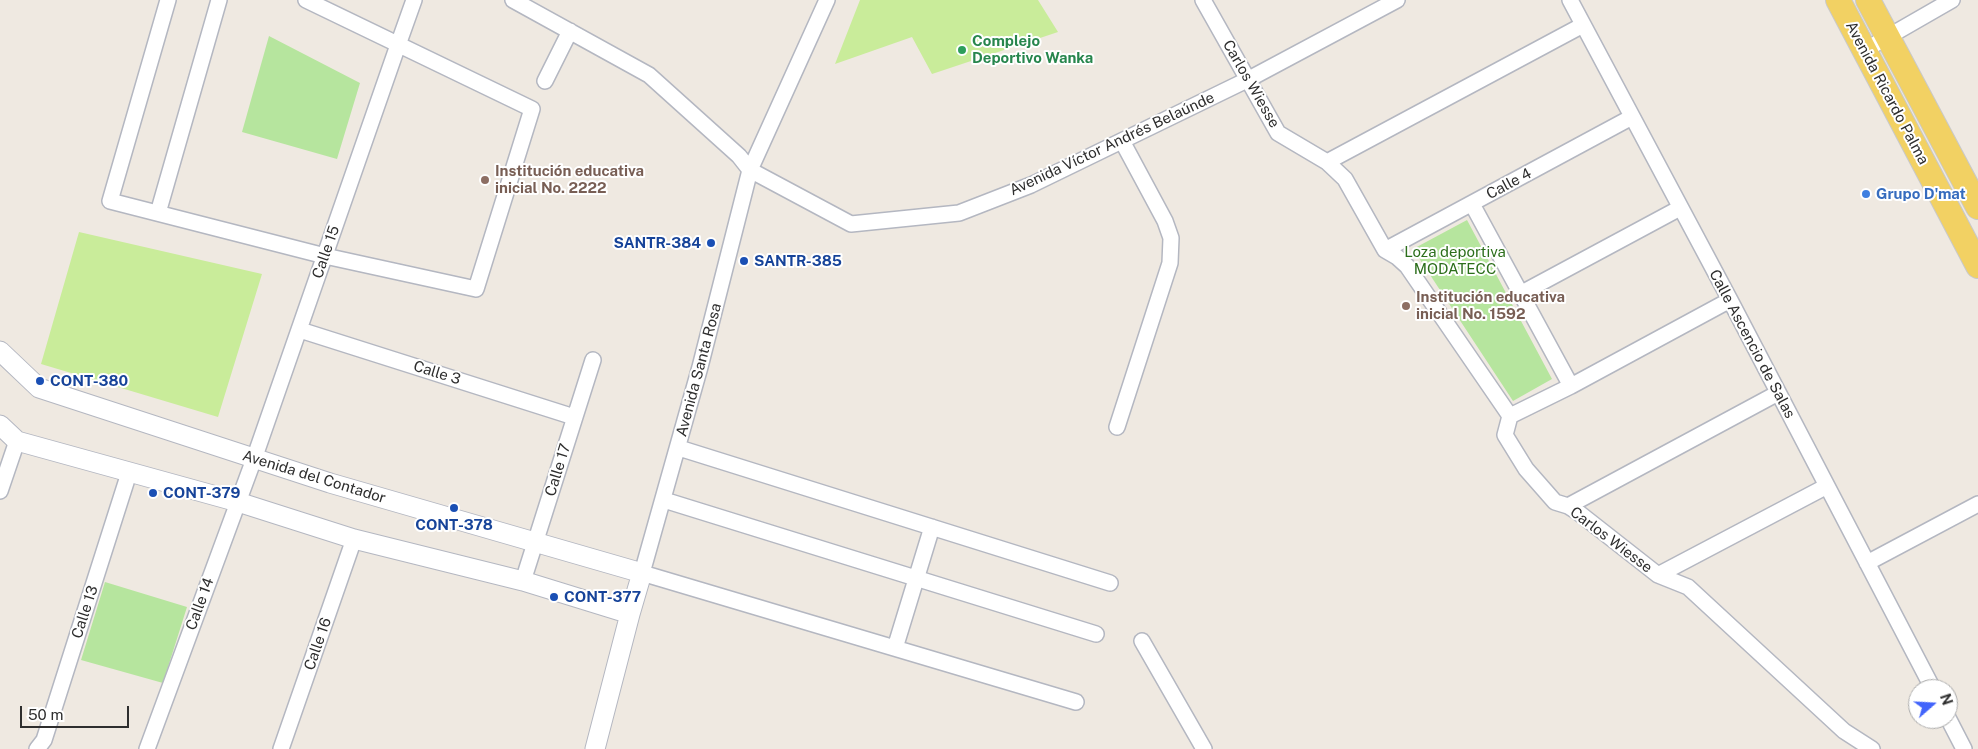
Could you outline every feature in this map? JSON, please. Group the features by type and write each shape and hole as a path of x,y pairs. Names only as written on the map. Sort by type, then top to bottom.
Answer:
{"main road":[{"name":"Avenida Ricardo Palma","path":"1838,0 1976,255"},
{"name":"Avenida Ricardo Palma","path":"1868,0 1978,207"}],"street":[{"path":"168,0 110,202 325,256 476,289 532,109 306,0"},
{"path":"158,213 219,0"},
{"name":"Calle 15","path":"254,459 414,0"},
{"name":"Avenida Santa Rosa","path":"595,749 630,614 679,448 750,170 827,0"},
{"name":"Carlos Wiesse","path":"1203,0 1278,133 1327,162 1345,179 1385,250 1407,266 1510,416 1506,435 1526,469 1555,502 1568,506 1658,575 1688,587 1844,731 1872,749"},
{"name":"Avenida Víctor Andrés Belaúnde","path":"750,170 851,224 958,212 1030,186 1249,79 1397,0"},
{"name":"Calle Ascencio de Salas","path":"1570,0 1730,300 1928,679"},
{"path":"1864,50 1887,35 1952,0"},
{"path":"520,2 650,75 740,156 750,170"},
{"path":"1327,162 1583,25"},
{"path":"545,81 570,31"},
{"name":"Calle 4","path":"1385,250 1632,117"},
{"path":"1117,427 1170,263 1172,246 1165,220 1122,141"},
{"path":"1472,204 1571,386"},
{"path":"1520,294 1680,208"},
{"path":"1510,416 1571,386 1730,300"},
{"name":"Calle 3","path":"300,330 574,416"},
{"name":"Avenida del Contador","path":"0,351 39,388 254,459 642,574"},
{"name":"Calle 17","path":"523,581 593,360"},
{"path":"1568,506 1778,393"},
{"path":"0,425 17,441 238,502 354,539 523,581 630,614"},
{"path":"0,491 17,441"},
{"path":"679,448 1110,583"},
{"name":"Calle 14","path":"147,749 254,459"},
{"name":"Calle 13","path":"38,749 44,740 129,473"},
{"path":"1658,575 1827,486"},
{"path":"664,500 1096,634"},
{"path":"1867,563 1978,504"},
{"path":"895,648 932,527"},
{"name":"Calle 16","path":"281,749 354,539"},
{"path":"642,574 1076,702"},
{"path":"1142,641 1204,749"},
{"path":"1954,729 1964,749"}],"green space":[{"name":"Complejo Deportivo Wanka","path":"860,0 1038,0 1058,32 932,74 912,37 835,64"},
{"path":"269,36 360,83 337,159 242,132"},
{"name":"Loza deportiva MODATECC","path":"1467,220 1552,379 1513,401 1413,249"},
{"path":"79,232 262,274 218,417 41,364"},
{"path":"105,582 187,607 163,683 81,660"}],"place":[{"name":"Complejo Deportivo Wanka","path":"962,50"},
{"name":"Institución educativa inicial No. 2222","path":"485,180"},
{"name":"Grupo D'mat","path":"1866,194"},
{"name":"SANTR-384","path":"711,243"},
{"name":"SANTR-385","path":"744,261"},
{"name":"Institución educativa inicial No. 1592","path":"1406,306"},
{"name":"CONT-380","path":"40,381"},
{"name":"CONT-379","path":"153,493"},
{"name":"CONT-378","path":"454,508"},
{"name":"CONT-377","path":"554,597"}]}
